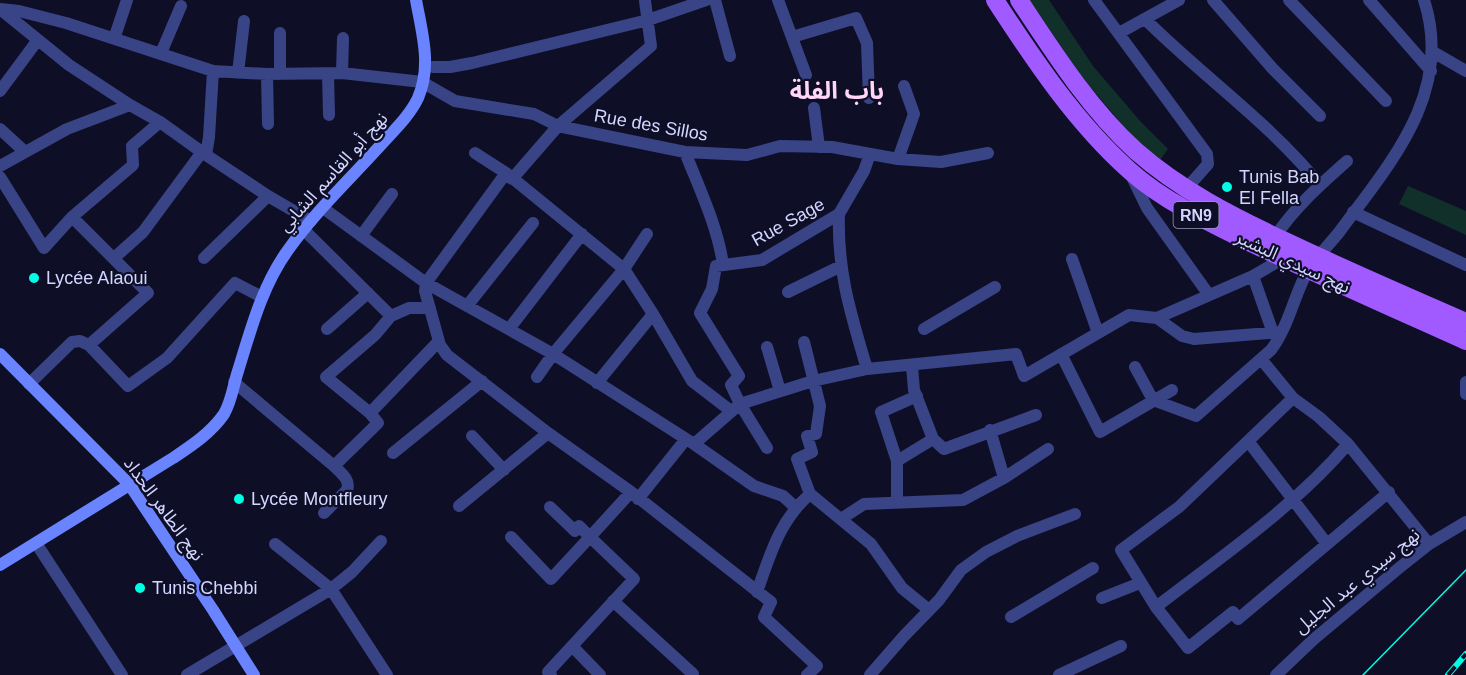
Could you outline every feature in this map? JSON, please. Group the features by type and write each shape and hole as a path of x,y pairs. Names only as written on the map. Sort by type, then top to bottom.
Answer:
{"main road":[{"name":"نهج سيدي البشير","path":"995,0 1064,98 1097,138 1130,171 1164,195 1199,216 1284,258 1313,263 1466,322"},
{"name":"نهج سيدي البشير","path":"1019,0 1105,120 1170,179 1275,237 1313,263 1466,340"},
{"path":"1064,98 1079,86"}],"street":[{"path":"115,36 127,0"},
{"name":"نهج أبو القاسم الشابي","path":"0,566 192,445 216,424 232,398 234,382 262,297 287,251 307,225 405,119 419,96 423,82 426,51 416,0"},
{"path":"433,67 472,63 648,20 706,0"},
{"path":"715,0 730,56"},
{"path":"768,0 769,2 776,0 806,75"},
{"path":"1094,0 1208,156 1208,164 1186,189"},
{"path":"1119,33 1179,0"},
{"path":"1213,0 1273,69 1320,116"},
{"path":"1288,0 1386,101"},
{"path":"1369,0 1431,70"},
{"path":"1135,367 1153,400 1196,416 1275,345 1277,332 1313,263 1394,158 1408,134 1431,70 1433,52 1430,20 1425,0"},
{"path":"645,1 651,46 558,126 509,176 426,283 425,291 439,340 447,355 548,433 634,495 771,602 764,617 817,666 807,675"},
{"path":"0,9 21,5 213,71 267,74 342,73 423,82"},
{"path":"161,53 181,6"},
{"path":"0,9 69,65 160,122 307,225 391,316"},
{"path":"792,37 856,18 867,43 869,98"},
{"path":"1145,19 1206,76 1272,132 1320,185"},
{"path":"238,73 244,21"},
{"path":"280,33 280,74"},
{"path":"342,73 343,38"},
{"path":"0,91 37,41"},
{"path":"1433,52 1466,70"},
{"path":"114,258 143,232 204,154 209,137 213,71"},
{"path":"267,74 268,124"},
{"path":"328,74 329,115"},
{"name":"Rue des Sillos","path":"423,82 455,101 534,114 558,126 685,152 747,155 780,146 819,147 898,159 941,162 988,153"},
{"path":"898,159 914,114 904,86"},
{"path":"0,166 67,129 130,105"},
{"path":"814,108 819,147"},
{"path":"0,177 44,248 72,217 133,165 132,146 160,122"},
{"path":"0,129 24,151"},
{"path":"685,152 709,214 716,240 720,245 723,265 716,266 712,289 700,313 739,376 731,385 735,408"},
{"path":"475,153 509,176 624,268 692,381 735,408 767,448"},
{"name":"Rue Sage","path":"723,265 762,260 839,214 864,171 870,154"},
{"path":"1275,237 1320,185 1347,161"},
{"path":"1130,171 1147,208 1209,295"},
{"path":"361,236 392,194"},
{"path":"204,258 268,196"},
{"path":"323,208 426,283 553,354 754,486 783,496 795,507"},
{"path":"1353,212 1466,265"},
{"path":"839,214 838,244 844,290 867,369"},
{"path":"72,217 148,293 89,345"},
{"path":"468,306 533,223"},
{"path":"509,329 582,234"},
{"path":"537,377 553,354 624,268 647,234"},
{"path":"1157,318 1253,276 1284,258"},
{"path":"1071,259 1098,333"},
{"path":"788,292 841,266"},
{"path":"1253,276 1277,332"},
{"path":"29,384 72,342 80,340 89,345 128,386 167,358 235,283 262,297"},
{"path":"924,328 995,287"},
{"path":"327,329 368,292"},
{"path":"334,466 378,423 370,413 326,377 375,335 391,316 409,308 430,308"},
{"path":"597,383 653,314"},
{"path":"511,537 551,579 590,537 690,442 735,408 813,381 867,369 1016,354 1024,376 1129,315 1157,318 1182,336 1194,339 1277,332"},
{"path":"370,413 439,340"},
{"path":"804,342 820,406 816,434 807,436 813,452 797,459 810,494 871,544 902,588 929,610"},
{"path":"767,346 780,391"},
{"name":"نهج الطاهر الحداد","path":"0,354 129,484 254,675"},
{"path":"1061,354 1100,432 1172,390"},
{"path":"1262,359 1293,398 1319,417 1348,444 1429,544"},
{"path":"912,366 914,390 933,439 944,449 990,430 1036,415"},
{"path":"393,453 482,381"},
{"path":"234,382 334,466 347,480 349,486 324,513"},
{"path":"1466,382 1466,394"},
{"path":"897,502 897,461 881,412 917,396"},
{"path":"1293,398 1179,507 1121,550 1156,608 1188,648 1233,612 1238,619 1389,492"},
{"path":"990,430 1004,478"},
{"path":"459,506 548,433"},
{"path":"472,436 504,470"},
{"path":"897,461 933,439"},
{"path":"1248,441 1327,544"},
{"path":"1156,608 1294,500 1332,464 1348,444"},
{"path":"841,519 864,504 963,500 1004,478 1048,449"},
{"path":"757,592 775,542 795,507 810,494"},
{"path":"550,507 575,531 579,526 634,579 548,672 551,675"},
{"path":"870,675 929,610 961,570 986,552 1017,536 1076,514"},
{"name":"نهج سيدي عبد الجليل","path":"1276,675 1314,639 1429,544 1466,522"},
{"path":"187,675 331,590 352,572 381,541"},
{"path":"36,543 122,675"},
{"path":"275,544 331,590 387,675"},
{"path":"1011,617 1093,568"},
{"path":"1102,598 1140,583"},
{"path":"614,601 693,674"},
{"path":"572,646 600,675"},
{"path":"1059,675 1121,646"}],"green space":[{"path":"1029,0 1049,0 1093,66 1141,122 1168,149 1160,160 1131,135 1082,77"},
{"path":"1408,186 1466,211 1466,235 1399,204"}],"tram line":[{"path":"1363,675 1466,570"}],"railway":[{"path":"1448,675 1466,654"}],"place":[{"name":"Tunis Bab El Fella","path":"1227,187"},
{"name":"Lycée Alaoui","path":"34,278"},
{"name":"Lycée Montfleury","path":"239,499"},
{"name":"Tunis Chebbi","path":"140,588"}],"district":[{"name":"باب الفلة","path":"837,90"}]}
